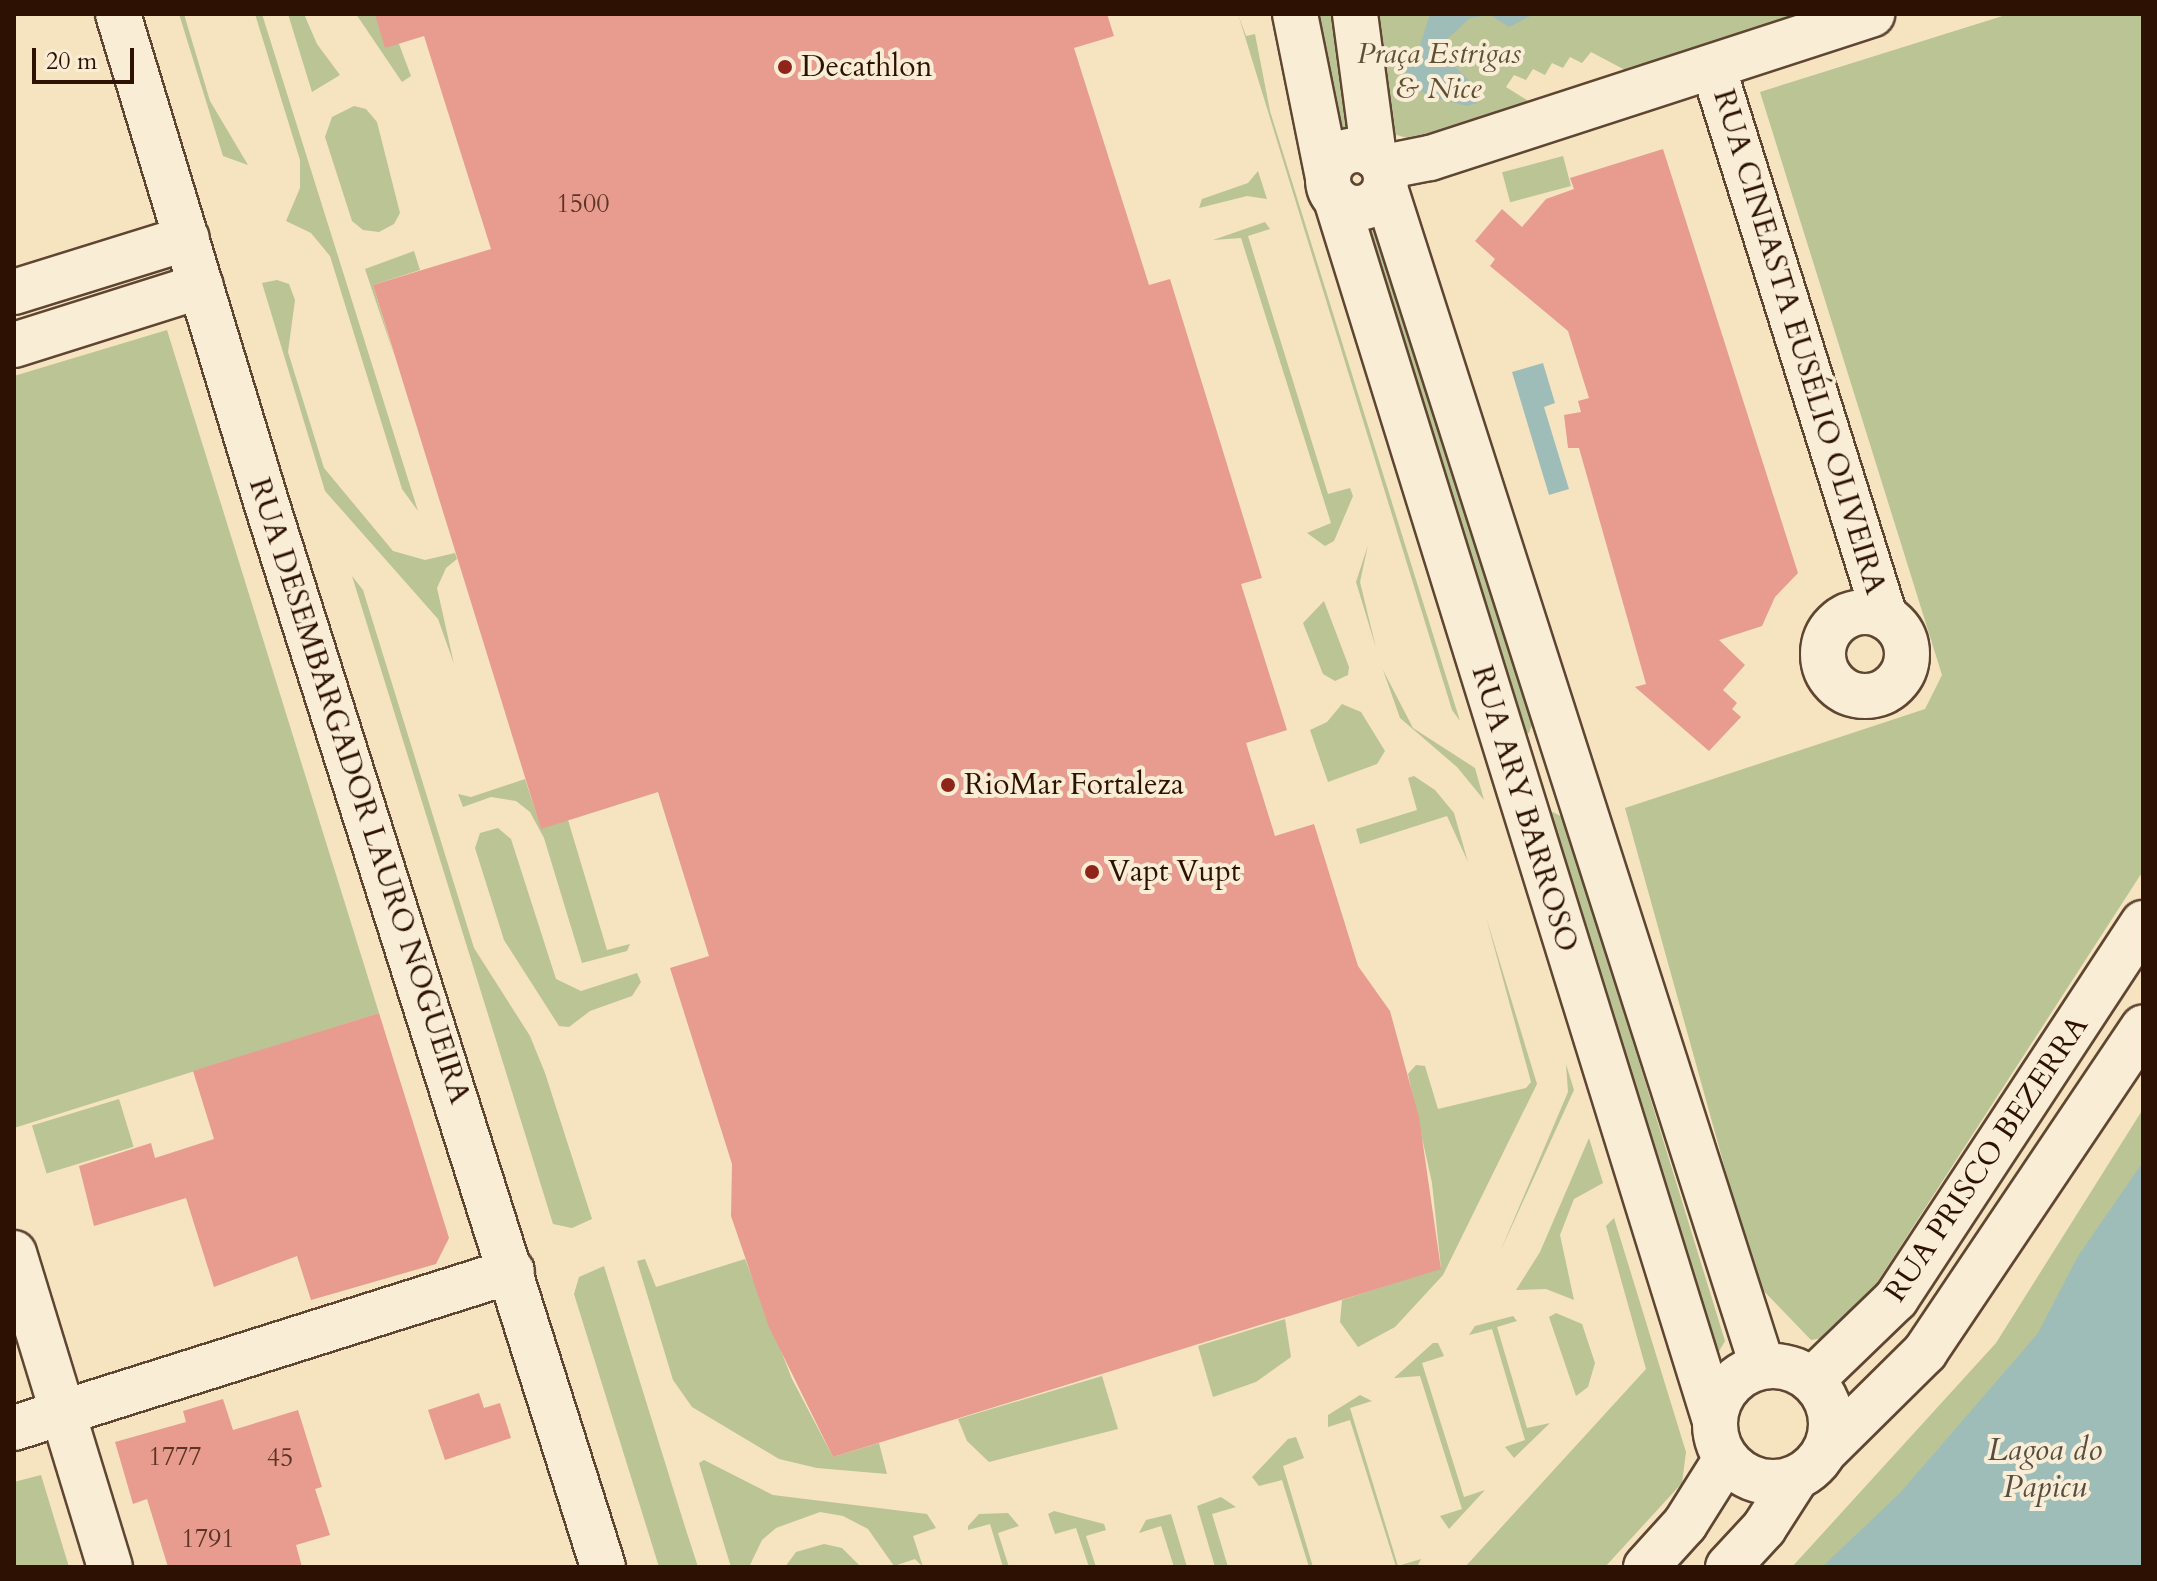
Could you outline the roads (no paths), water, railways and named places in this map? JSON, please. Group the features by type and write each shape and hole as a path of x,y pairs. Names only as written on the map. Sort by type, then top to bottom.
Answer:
{"street":[{"name":"RUA DESEMBARGADOR LAURO NOGUEIRA","path":"118,14 603,1567"},
{"name":"RUA ARY BARROSO","path":"1295,14 1332,188 1720,1439"},
{"name":"RUA ARY BARROSO","path":"1355,14 1381,170 1569,772 1762,1365"},
{"path":"1332,188 1364,207 1381,170 1430,158 1872,14"},
{"name":"RUA CINEASTA EUSÉLIO OLIVEIRA","path":"1713,67 1885,617"},
{"path":"14,292 187,238"},
{"path":"14,345 201,286"},
{"path":"1517,780 1569,772"},
{"name":"RUA PRISCO BEZERRA","path":"1812,1380 1896,1299 2143,923"},
{"name":"RUA PRISCO BEZERRA","path":"1728,1567 1764,1528 1810,1464 1925,1352 2143,1028"},
{"path":"14,1253 110,1567"},
{"path":"14,1428 512,1271"},
{"path":"1646,1567 1685,1524 1720,1439 1729,1383 1762,1365 1789,1366 1812,1380 1827,1400 1832,1426 1810,1464 1758,1481 1720,1439"}],"water":[{"path":"1430,14 1534,14 1509,27 1490,15 1470,18 1444,42 1447,59 1479,90 1477,103 1467,106 1429,96 1414,86 1397,60 1418,52"},
{"path":"1543,363 1555,403 1544,407 1569,489 1549,495 1512,372"},
{"name":"Lagoa do Papicu","path":"2143,1162 2143,1567 1822,1567 1900,1493 2038,1333 2078,1256"}],"place":[{"name":"Decathlon","path":"785,67"},
{"name":"RioMar Fortaleza","path":"948,785"},
{"name":"Vapt Vupt","path":"1092,872"}],"park label":[{"name":"Praça Estrigas & Nice","path":"1439,71"}]}
